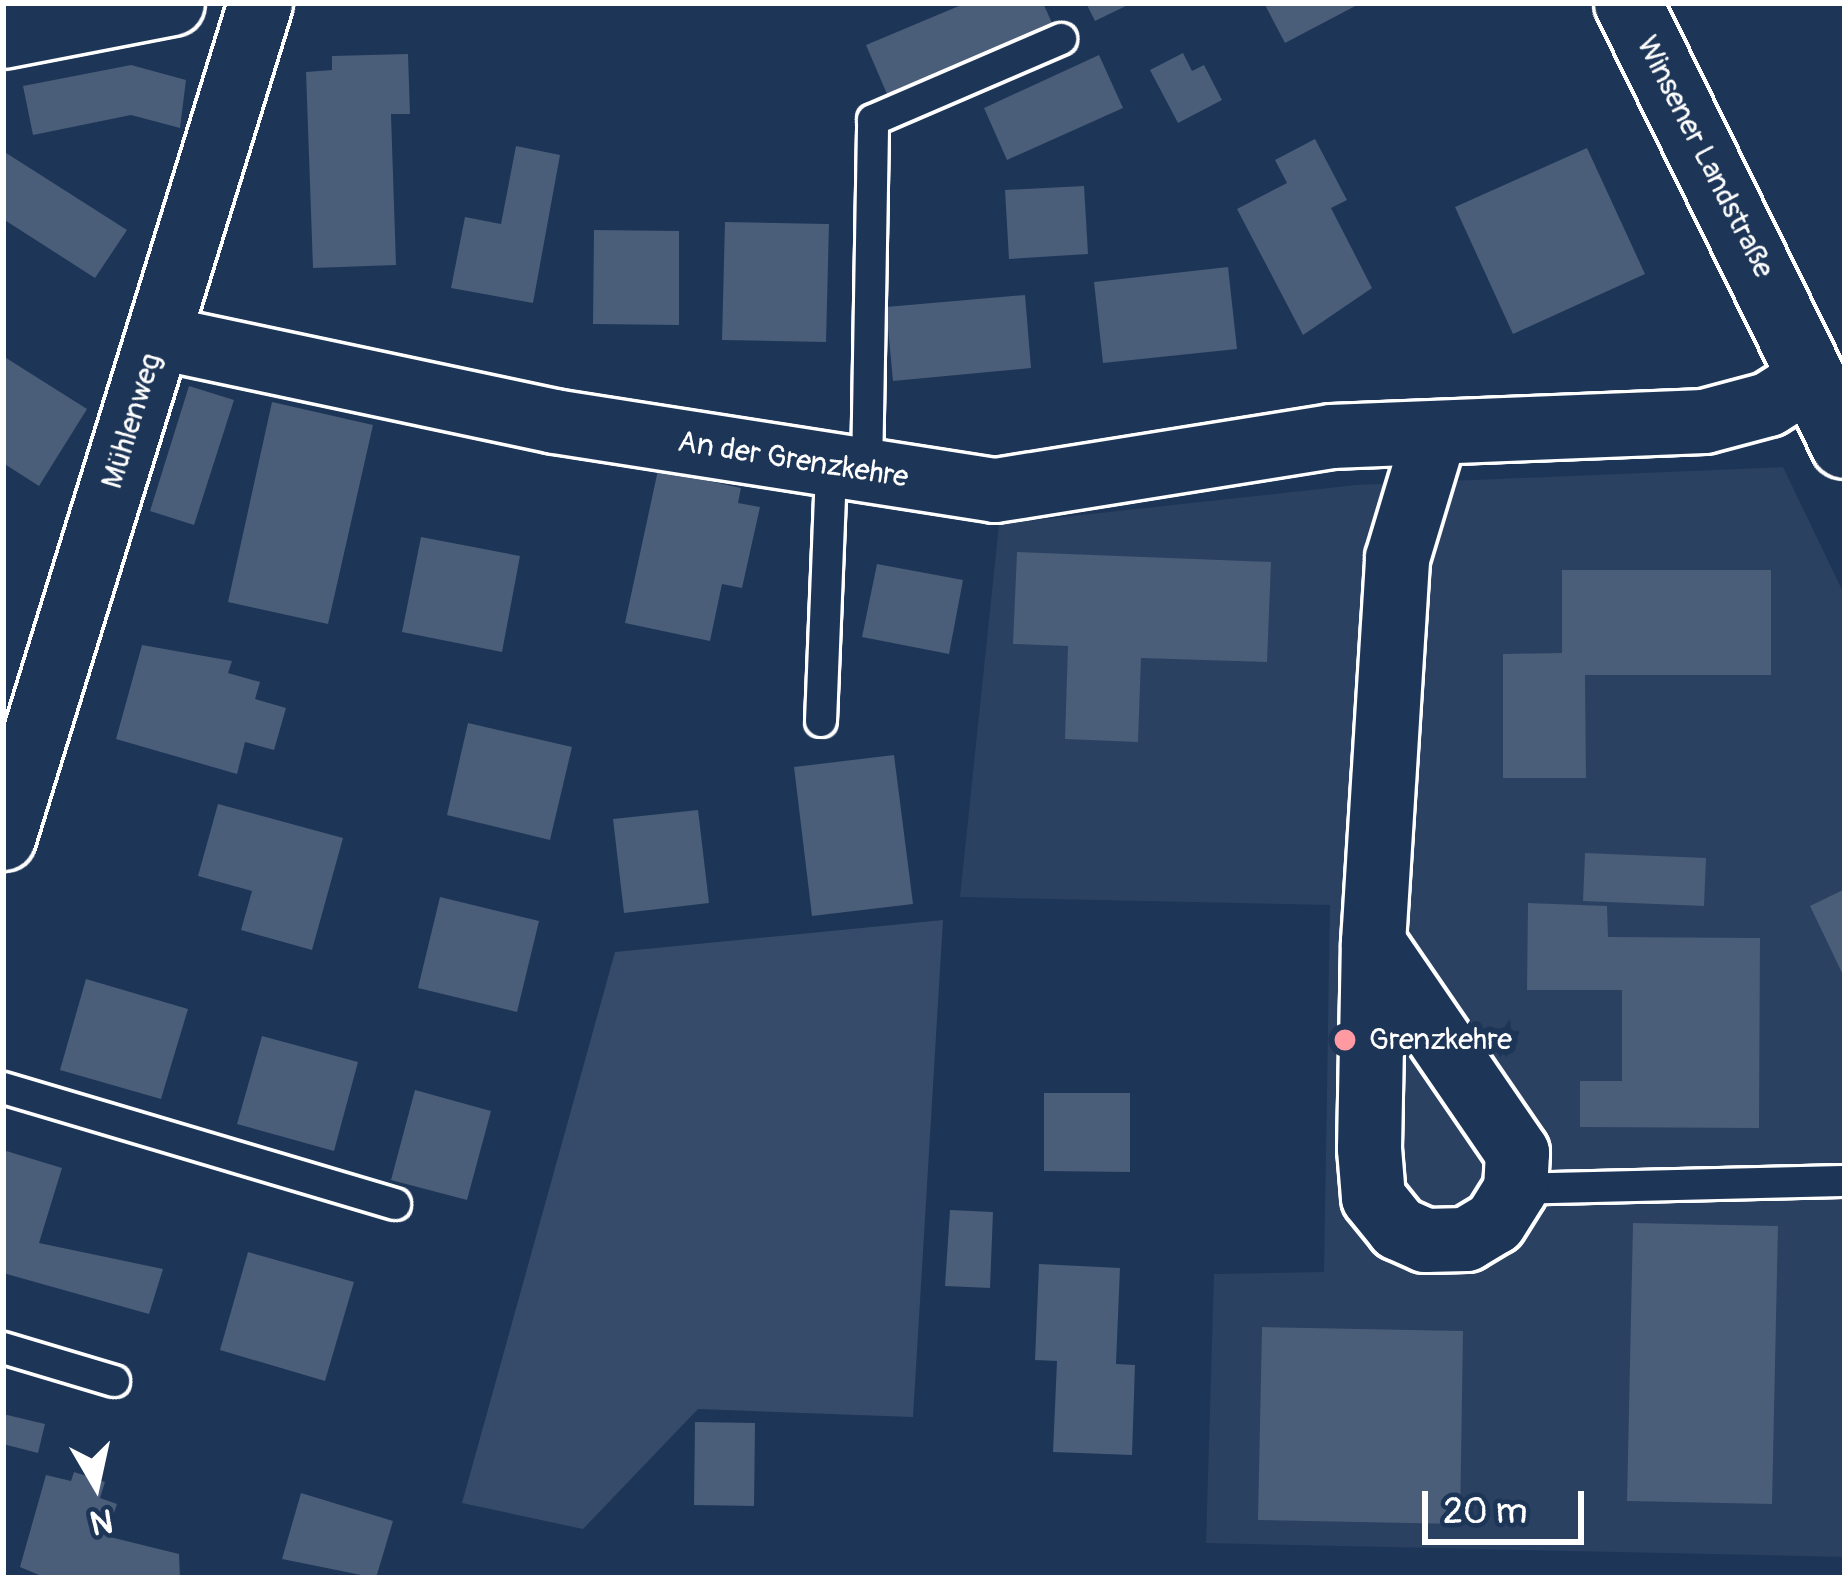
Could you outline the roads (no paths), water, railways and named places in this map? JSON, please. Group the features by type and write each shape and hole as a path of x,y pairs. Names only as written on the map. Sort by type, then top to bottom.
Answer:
{"street":[{"path":"3,37 172,3"},
{"name":"Mühlenweg","path":"3,838 260,3"},
{"name":"Winsener Landstraße","path":"1628,3 1845,446"},
{"name":"An der Grenzkehre","path":"158,337 849,471 994,490 1331,436 1433,438"},
{"path":"1372,942 1401,996 1497,1114 1517,1152 1515,1190 1495,1222 1446,1240 1398,1228 1373,1197 1372,942 1397,558 1433,438 1704,421 1768,404 1812,376"}],"lane":[{"path":"820,721 849,471 873,120 1060,39"},
{"path":"3,1088 395,1204"},
{"path":"1515,1190 1844,1179"},
{"path":"3,1348 114,1381"}],"place":[{"name":"Grenzkehre","path":"1345,1040"}]}
